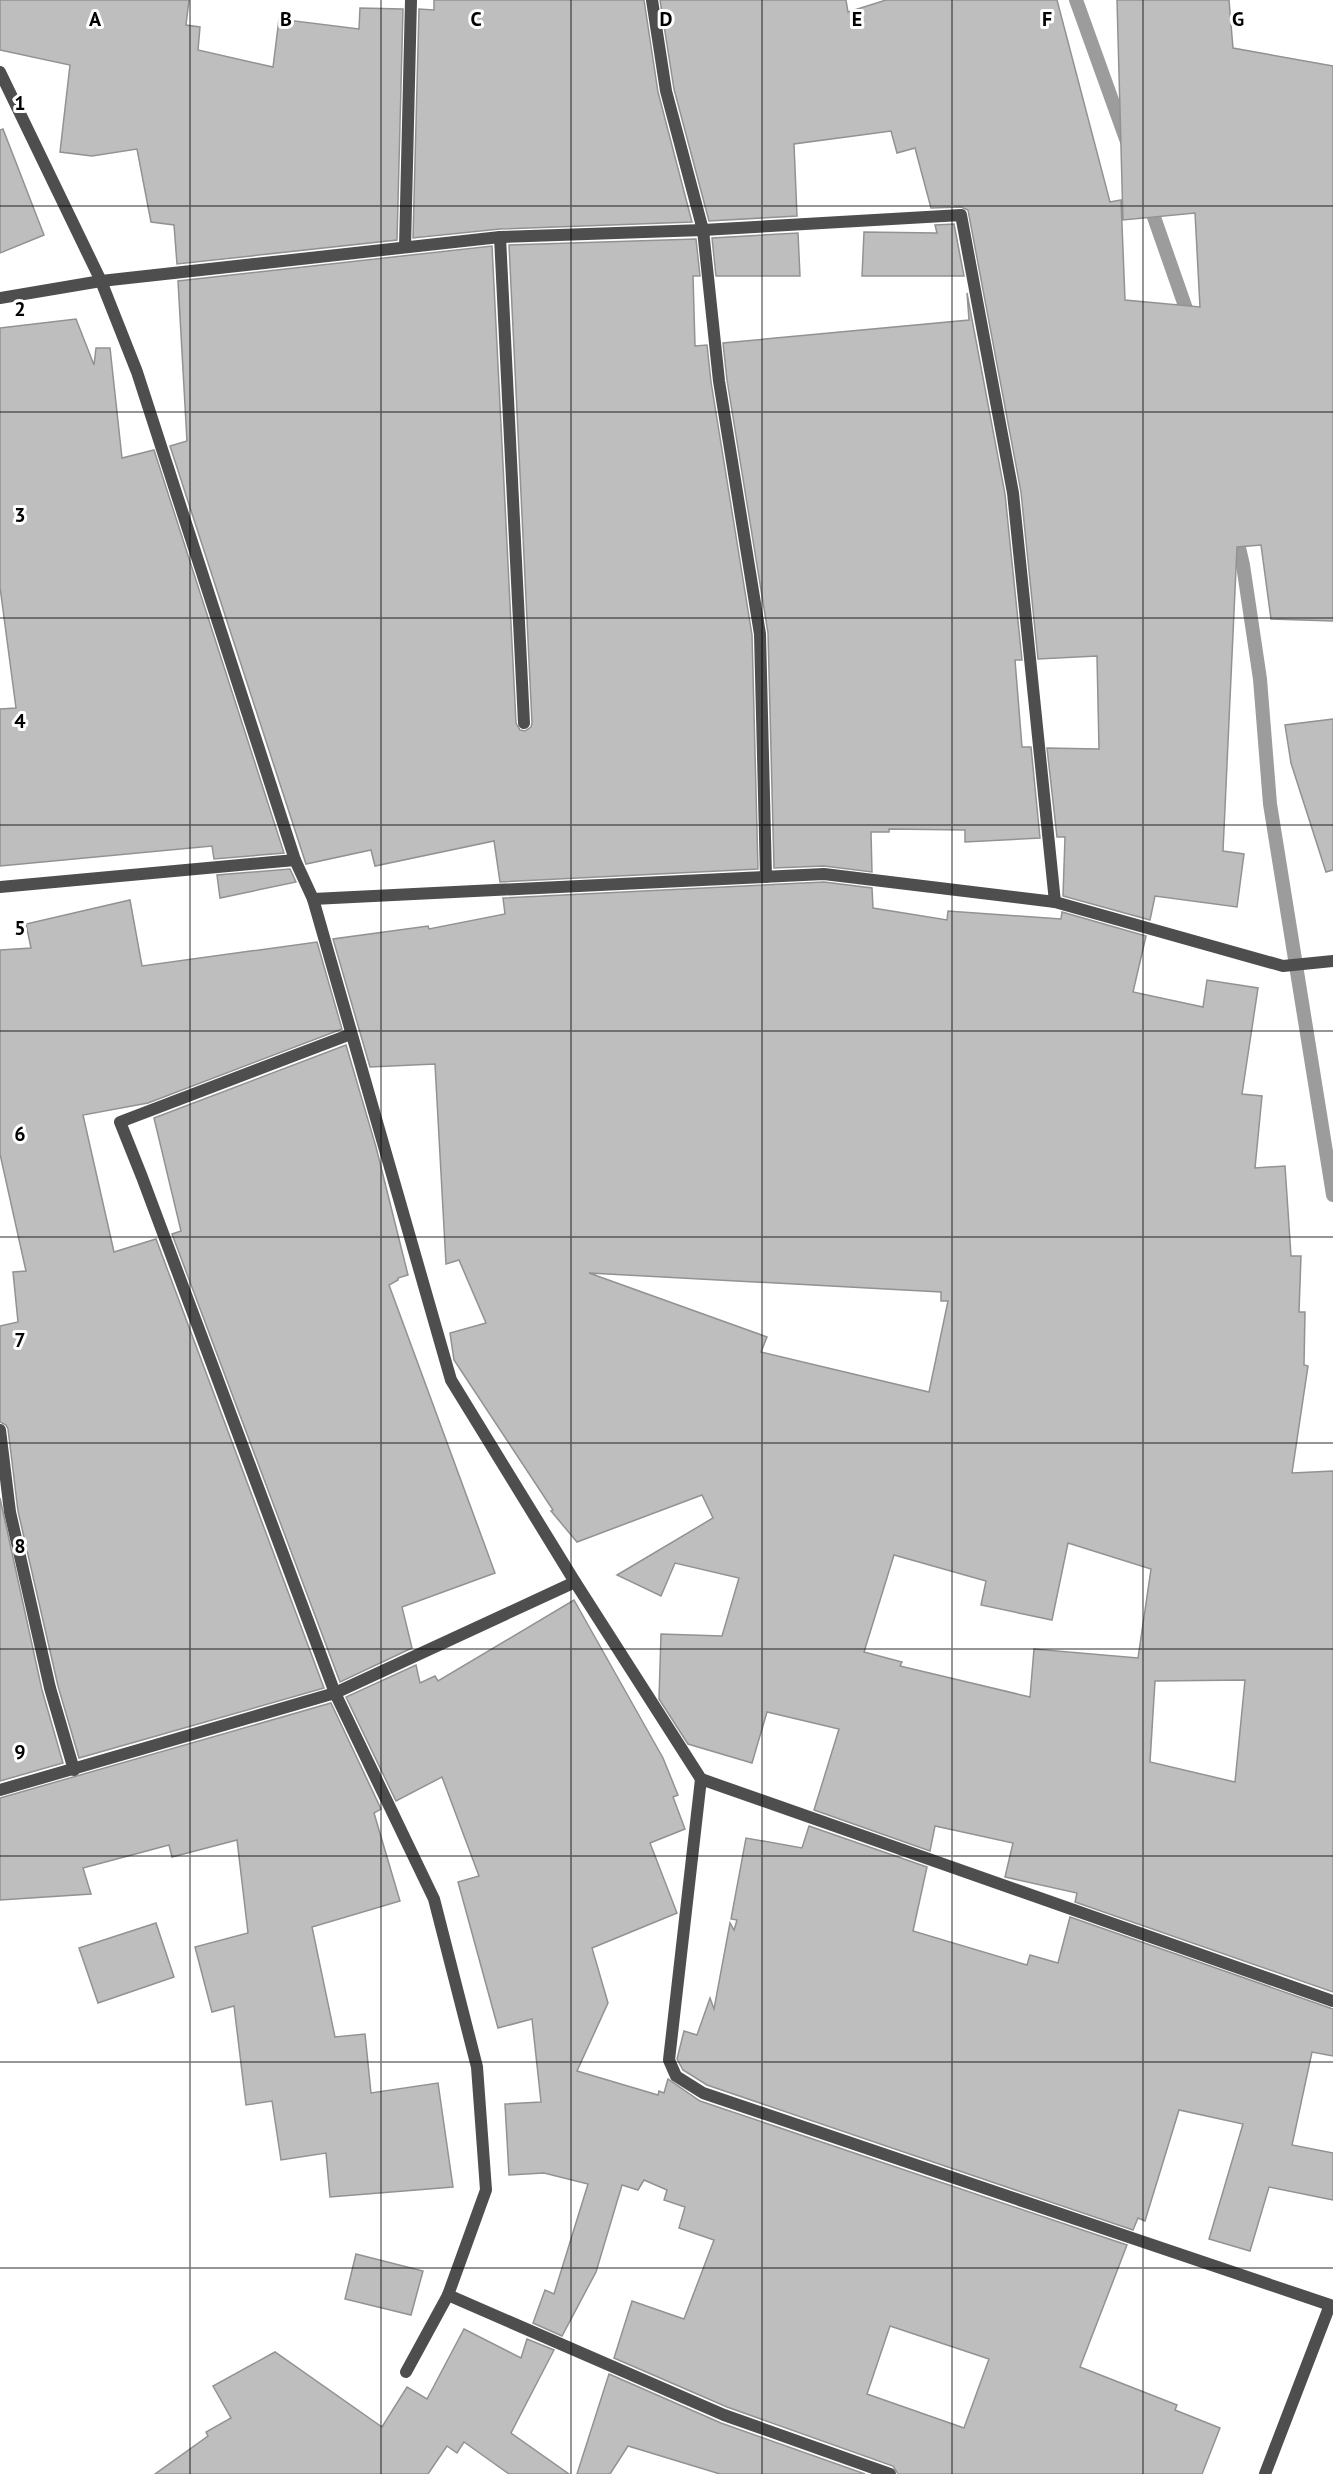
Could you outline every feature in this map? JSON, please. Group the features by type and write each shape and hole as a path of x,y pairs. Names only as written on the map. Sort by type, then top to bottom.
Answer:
{"street":[{"path":"405,247 411,0"},
{"path":"652,0 666,91 703,230 718,381 760,634 766,877"},
{"path":"0,72 101,280 136,372 295,860 313,899 451,1380 575,1582 701,1779 1333,2001"},
{"path":"0,298 101,280 500,237 703,230 962,215 1013,493 1055,902"},
{"path":"500,237 524,723"},
{"path":"0,887 295,860"},
{"path":"313,899 824,874 1055,902 1282,966 1327,962"},
{"path":"351,1034 120,1122 335,1694 434,1899 477,2067 486,2190 448,2295 406,2372"},
{"path":"0,1430 10,1512 50,1688 74,1770"},
{"path":"0,1790 335,1694 575,1582"},
{"path":"701,1779 669,2060 676,2076 703,2093 1329,2305 1265,2474"},
{"path":"448,2295 724,2415 890,2474"}],"building":[{"path":"0,0 189,0 186,25 200,27 198,50 273,67 279,19 359,29 360,8 403,9 397,240 177,264 174,225 151,222 137,149 92,156 60,152 70,65 0,50"},
{"path":"434,0 644,0 658,92 692,222 500,229 413,238 419,9 434,10"},
{"path":"660,0 846,0 848,12 886,0 1057,0 1110,202 1121,200 1125,300 1200,307 1195,213 1123,220 1117,0 1229,0 1233,48 1333,66 1333,621 1271,619 1261,545 1237,547 1223,851 1244,854 1237,907 1155,896 1150,920 1063,896 1065,837 1057,837 1047,748 1099,749 1097,656 1038,659 1021,492 968,210 961,207 931,208 915,148 897,153 891,131 794,144 797,216 709,221 674,89"},
{"path":"3,129 44,235 0,253 0,130"},
{"path":"954,224 964,276 862,276 864,232 937,233 935,225"},
{"path":"798,233 800,276 716,276 712,238"},
{"path":"696,239 700,276 693,276 695,346 707,345 752,635 758,869 500,882 494,841 375,866 371,850 306,864 170,446 187,441 178,281 492,246 516,723 520,730 525,731 531,727 532,723 509,245"},
{"path":"967,293 1005,494 1022,660 1015,660 1022,747 1031,747 1040,838 965,842 965,830 889,829 889,832 871,832 872,872 824,866 774,868 768,633 723,343 969,320"},
{"path":"76,319 94,365 96,348 110,348 122,458 154,450 284,853 214,859 212,846 0,866 0,709 16,708 0,587 0,328"},
{"path":"1333,719 1333,870 1326,872 1291,763 1285,725"},
{"path":"290,869 296,882 220,898 217,875"},
{"path":"824,882 872,888 873,908 947,920 948,911 1061,919 1062,912 1146,936 1133,992 1203,1007 1207,980 1258,988 1242,1094 1262,1096 1255,1168 1285,1166 1291,1256 1301,1256 1299,1312 1305,1312 1304,1365 1308,1366 1292,1473 1333,1471 1333,1992 1075,1902 1077,1893 1005,1877 1013,1843 935,1826 930,1851 814,1810 839,1729 767,1712 752,1763 688,1744 659,1699 661,1634 722,1636 739,1578 675,1563 661,1596 617,1575 713,1518 702,1495 577,1542 551,1511 553,1510 454,1360 450,1333 486,1323 459,1260 446,1264 435,1064 370,1067 333,939 428,926 429,929 505,914 503,898","holes":["589,1273 941,1292 941,1301 948,1301 929,1392 761,1352 767,1337","1068,1543 1151,1569 1138,1658 1034,1649 1030,1697 900,1666 902,1662 864,1652 894,1555 986,1581 981,1605 1052,1620","1245,1680 1235,1782 1150,1762 1155,1681"]},
{"path":"130,900 142,966 317,942 342,1029 148,1103 83,1115 114,1252 156,1239 324,1688 79,1758 58,1686 18,1511 8,1429 0,1422 0,1326 18,1322 13,1272 26,1271 0,1154 0,950 31,948 26,924"},
{"path":"346,1045 376,1147 408,1275 398,1278 389,1285 495,1573 402,1607 412,1648 340,1682 172,1234 181,1231 154,1118"},
{"path":"0,1498 42,1690 63,1763 0,1781"},
{"path":"574,1600 663,1758 678,1795 673,1797 685,1829 650,1843 677,1913 592,1948 608,2003 577,2071 658,2095 659,2091 664,2093 668,2079 700,2101 1127,2245 1080,2367 1177,2405 1175,2410 1220,2428 1202,2474 898,2474 893,2466 727,2407 614,2358 632,2301 684,2319 714,2240 679,2228 685,2207 664,2200 667,2190 644,2180 638,2190 622,2185 596,2272 562,2336 533,2323 545,2290 554,2294 588,2184 544,2173 509,2175 505,2104 541,2102 532,2019 498,2028 458,1882 479,1876 442,1777 396,1801 346,1697 416,1665 420,1683 435,1676 438,1681","holes":["890,2326 989,2359 964,2428 867,2394"]},
{"path":"331,1703 381,1809 374,1813 400,1901 312,1927 335,2037 365,2034 371,2093 438,2083 453,2187 330,2197 326,2153 281,2160 272,2101 246,2105 234,2006 212,2012 195,1947 248,1933 237,1840 172,1857 169,1845 83,1868 91,1894 0,1900 0,1798"},
{"path":"809,1826 927,1867 913,1931 1027,1965 1030,1955 1058,1963 1070,1917 1333,2009 1333,2056 1312,2052 1292,2145 1333,2153 1333,2200 1269,2187 1250,2251 1209,2239 1243,2124 1179,2110 1145,2221 1138,2218 1133,2230 707,2085 683,2070 677,2059 684,2031 697,2035 710,1998 714,2009 730,1923 734,1930 737,1920 731,1919 746,1838 802,1848"},
{"path":"156,1923 174,1977 98,2003 79,1948"},
{"path":"356,2254 423,2271 411,2315 345,2299"},
{"path":"464,2329 521,2358 527,2339 554,2350 511,2433 569,2474 509,2474 464,2442 457,2453 447,2446 428,2474 155,2474 208,2436 206,2432 231,2418 213,2386 275,2352 382,2427 407,2387 427,2399"},
{"path":"609,2374 721,2423 865,2474 720,2474 628,2446 610,2474 577,2474"}],"waterway":[{"path":"1076,0 1126,139"},
{"path":"1148,200 1191,323"},
{"path":"1235,530 1243,565 1260,679 1270,804 1333,1195"}]}
